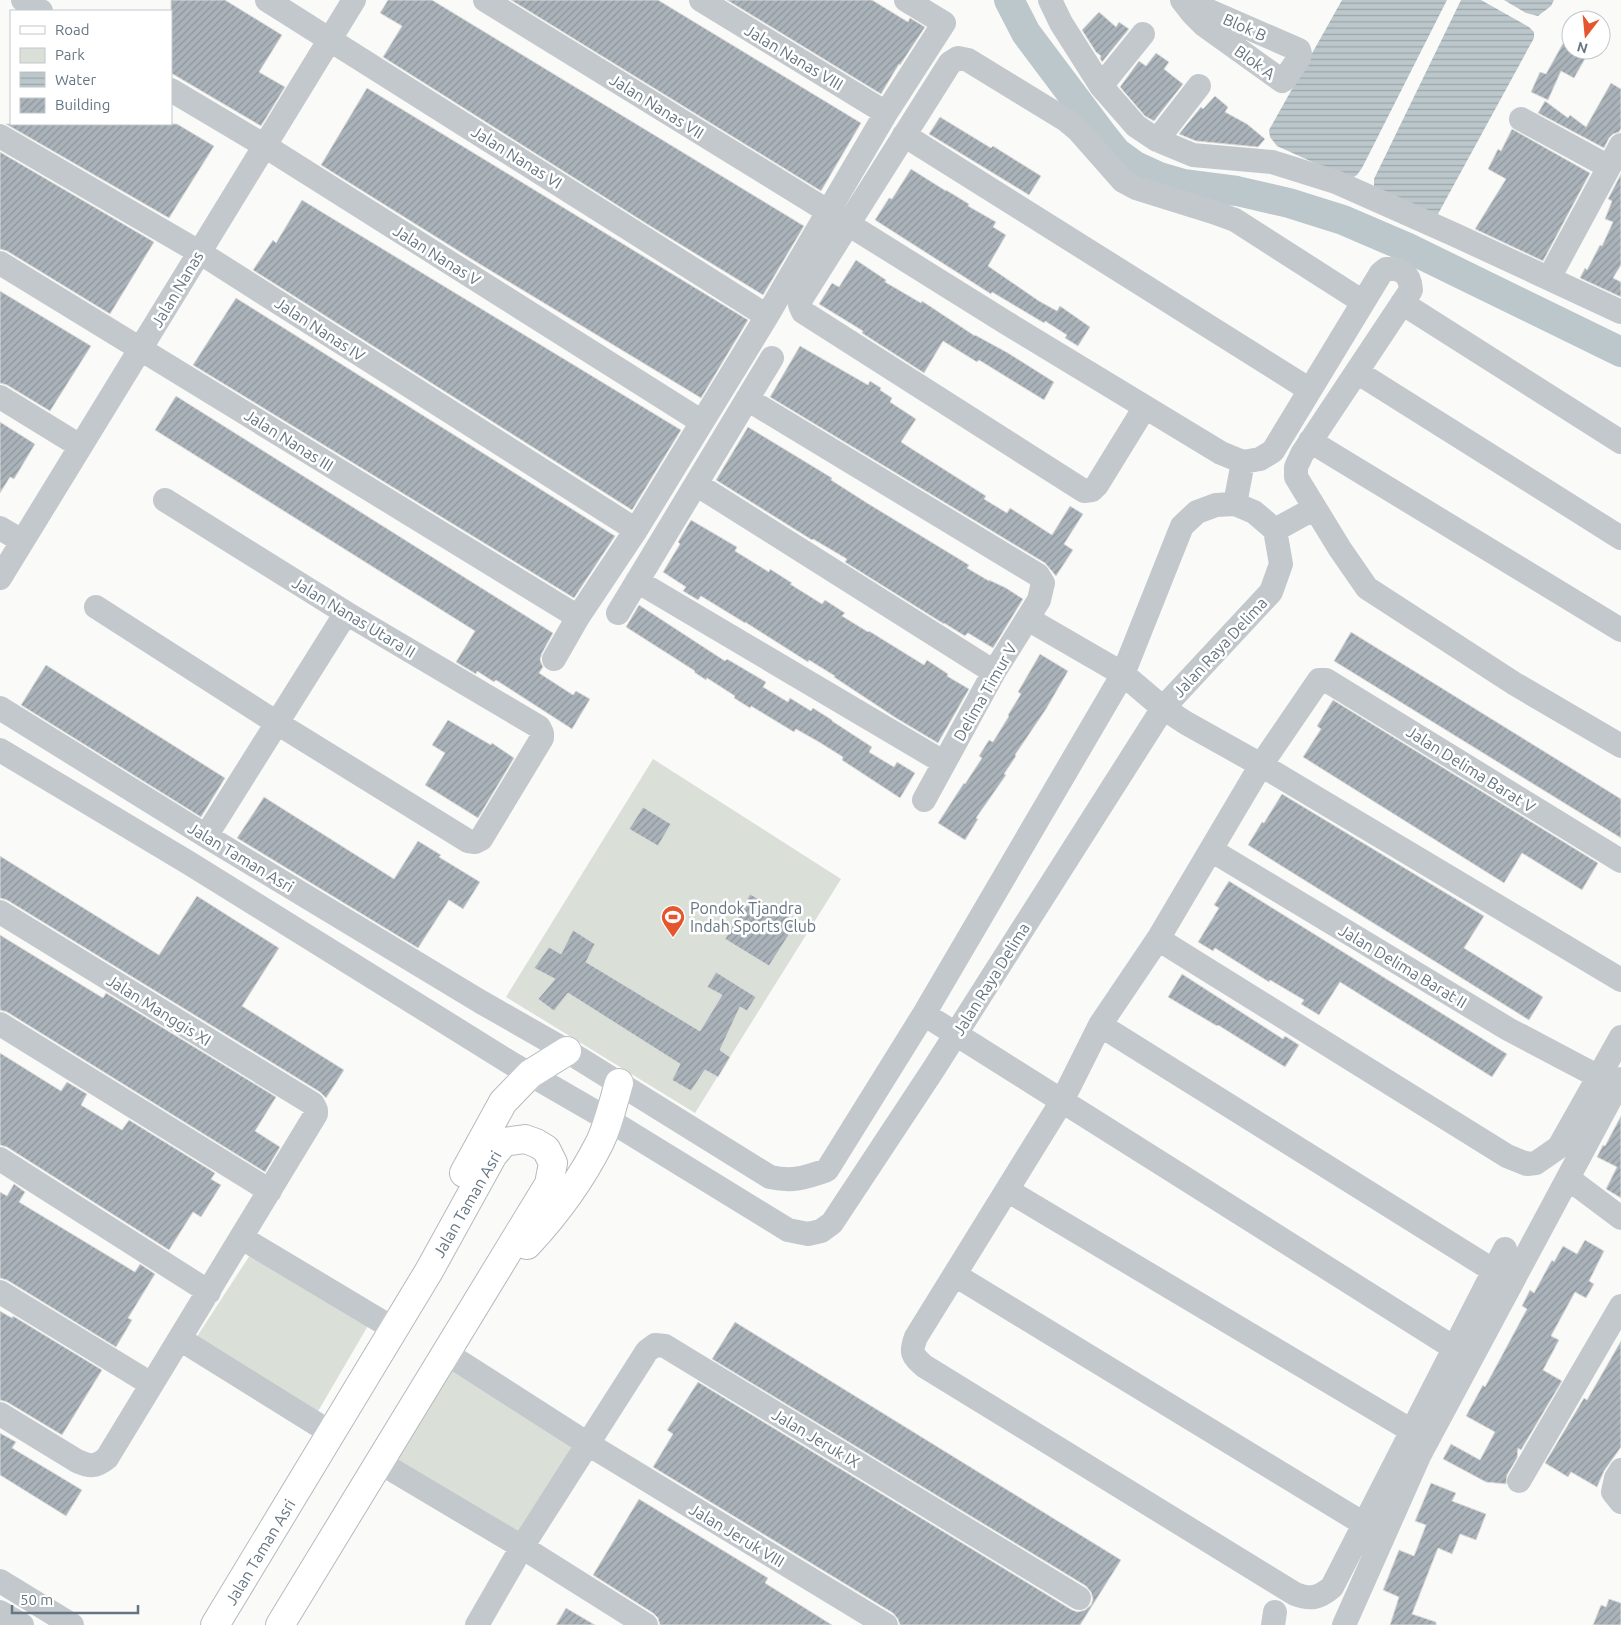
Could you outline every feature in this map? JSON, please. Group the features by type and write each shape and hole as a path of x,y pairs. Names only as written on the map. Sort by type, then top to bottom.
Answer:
{"main road":[{"path":"430,1271 445,1219 459,1182 478,1144 503,1102 530,1074 568,1051"},
{"path":"480,1297 542,1229 564,1201 600,1141 616,1081"},
{"name":"Jalan Taman Asri","path":"215,1625 430,1271 493,1155 504,1142 526,1139 536,1143 546,1149 553,1163 549,1184 280,1625"}],"street":[{"path":"23,0 40,10"},
{"name":"Jalan Nanas VI","path":"267,0 766,316"},
{"name":"Jalan Nanas","path":"0,578 354,0"},
{"name":"Jalan Nanas VII","path":"485,0 829,212"},
{"name":"Jalan Nanas VIII","path":"701,0 886,113"},
{"path":"554,659 578,617 636,530 702,422 829,212 886,113 944,24 906,0"},
{"name":"Blok B","path":"1183,0 1298,50 1299,58 1285,79"},
{"name":"Blok A","path":"1183,0 1204,25 1279,79 1285,79"},
{"path":"1053,2 1061,23 1101,86 1136,126 1157,140 1193,155 1272,162 1336,182 1621,312"},
{"path":"1101,86 1143,34"},
{"path":"1145,406 1097,485 1092,490 1084,491 802,312 800,305 802,298 950,63 958,58 968,60 1066,120 1078,130 1123,180 1136,188 1234,220 1363,302"},
{"path":"1157,140 1199,86"},
{"name":"Jalan Nanas V","path":"172,91 265,146 702,422"},
{"path":"1521,119 1609,167"},
{"path":"904,135 1310,390"},
{"name":"Jalan Nanas IV","path":"0,136 199,252 636,530"},
{"path":"1548,278 1621,145"},
{"path":"848,224 1221,452 1243,462 1260,459 1273,451 1381,273 1386,269 1396,269 1406,274 1411,280 1411,290 1302,454 1296,467 1296,477 1340,549 1367,588 1515,684 1621,746"},
{"name":"Jalan Nanas III","path":"0,263 578,617"},
{"path":"1402,303 1621,442"},
{"path":"618,613 772,358"},
{"path":"1357,372 1621,538"},
{"path":"0,397 80,446"},
{"name":"Delima Timur V","path":"747,399 1038,575 1043,583 1039,600 994,672 943,762 924,800"},
{"path":"1310,441 1621,630"},
{"path":"1235,504 1243,462"},
{"path":"696,484 994,672"},
{"name":"Jalan Nanas Utara II","path":"165,500 346,613 539,727 542,738 481,839 475,842 468,841 277,723"},
{"path":"616,1081 770,1177 788,1181 809,1177 827,1170 924,1014 1123,674 1182,526 1197,512 1216,505 1235,504 1254,512 1275,530 1315,508"},
{"path":"0,528 22,541"},
{"name":"Jalan Raya Delima","path":"606,1119 788,1230 808,1234 821,1230 832,1223 957,1034 1163,708 1271,592 1281,564 1275,530"},
{"path":"637,581 943,762"},
{"path":"96,607 277,723"},
{"path":"206,836 346,613"},
{"path":"1028,619 1123,674 1163,708 1186,723 1261,765 1621,980"},
{"name":"Jalan Delima Barat V","path":"1261,765 1317,682 1321,679 1326,680 1621,861"},
{"name":"Jalan Taman Asri","path":"0,708 206,836 616,1081"},
{"name":"Jalan Taman Asri","path":"0,750 189,863 505,1060 606,1119"},
{"path":"1261,765 1158,939 1100,1025 1062,1102 916,1337 912,1352 914,1357 924,1366 1296,1594 1305,1598 1313,1598 1322,1595 1332,1587 1505,1249"},
{"name":"Jalan Delima Barat II","path":"1211,850 1508,1029 1610,1078"},
{"name":"Jalan Manggis XI","path":"0,912 313,1104 316,1114 270,1191"},
{"path":"1158,939 1508,1156 1527,1164 1540,1160 1559,1146 1610,1078"},
{"path":"924,1014 1454,1348"},
{"path":"0,1024 270,1191 107,1458 100,1464 90,1467 77,1461 0,1414"},
{"path":"1100,1025 1494,1272"},
{"path":"1344,1625 1420,1454 1569,1179 1610,1078 1621,1037"},
{"path":"0,1159 209,1292"},
{"path":"827,1170 856,1189"},
{"path":"1569,1179 1621,1218"},
{"path":"1007,1190 1412,1431"},
{"path":"242,1238 394,1329"},
{"path":"955,1275 1364,1524"},
{"path":"0,1292 151,1384"},
{"path":"1519,1481 1621,1306"},
{"path":"180,1339 332,1433"},
{"name":"Jalan Jeruk IX","path":"477,1625 522,1548 647,1351 655,1345 665,1346 1078,1598"},
{"name":"Jalan Jeruk VIII","path":"446,1353 588,1444 886,1625"},
{"path":"378,1462 646,1625"},
{"path":"1621,1470 1616,1478 1613,1492 1621,1502"},
{"path":"0,1581 72,1625"},
{"path":"0,1612 22,1625"}],"green space":[{"name":"Pondok Tjandra Indah Sports Club","path":"653,759 841,879 695,1113 506,997"},
{"path":"252,1252 369,1324 317,1413 196,1338"},
{"path":"450,1365 578,1447 521,1536 391,1458"}],"water":[{"path":"1342,0 1447,0 1362,168 1357,175 1350,179 1277,146 1270,137 1269,130"},
{"path":"1461,0 1481,0 1529,27 1534,32 1534,38 1438,214 1430,214 1374,187 1374,179"},
{"path":"1504,0 1554,0 1551,6 1538,16 1526,13"}],"building":[{"path":"171,0 225,0 282,35 259,72 285,87 261,126 172,74"},
{"path":"388,0 432,0 804,226 763,295 383,57 402,26 380,13"},
{"path":"511,0 658,0 861,123 821,191"},
{"path":"727,0 872,0 908,22 910,18 925,27 881,94"},
{"path":"1099,12 1116,27 1119,22 1129,29 1102,62 1101,56 1096,52 1082,30"},
{"path":"1561,47 1561,60 1584,60 1574,78 1561,71 1548,100 1531,92 1540,72 1546,74"},
{"path":"1156,53 1169,62 1164,69 1183,84 1154,121 1145,116 1120,87 1139,61 1146,66"},
{"path":"1611,83 1621,89 1621,129 1609,138 1604,148 1538,113 1545,101 1568,118 1570,115 1586,127"},
{"path":"367,88 748,320 701,398 473,260 321,165"},
{"path":"1215,96 1228,107 1225,112 1247,124 1265,139 1258,147 1196,141 1179,134 1201,107 1203,109"},
{"path":"940,117 991,148 993,146 1041,176 1029,195 929,134"},
{"path":"6,124 177,124 214,146 169,218"},
{"path":"1512,129 1590,173 1543,261 1475,229 1506,179 1488,169 1498,149 1501,151"},
{"path":"0,152 154,242 110,314 7,251 0,249"},
{"path":"911,169 996,222 993,227 1006,235 988,266 1039,301 1057,311 1060,306 1090,327 1078,346 1065,338 1067,335 1045,321 1044,323 992,292 991,294 875,220 889,198 892,199"},
{"path":"1621,174 1621,265 1613,278 1621,282 1621,297 1580,278 1585,268 1587,270 1600,245 1602,246 1613,222 1605,219 1612,201 1608,199"},
{"path":"302,200 681,430 632,510 253,270 273,240 276,243"},
{"path":"856,260 886,280 885,282 921,303 922,301 975,336 1008,353 1054,382 1044,400 979,360 977,362 943,341 924,373 862,333 863,331 819,304 832,283 839,287"},
{"path":"0,291 91,346 50,411 7,385 0,383"},
{"path":"236,298 615,536 574,598 193,365"},
{"path":"800,346 868,385 870,381 881,388 880,390 892,398 890,402 916,419 901,442 986,496 984,499 1007,513 1010,508 1052,535 1070,506 1083,514 1064,544 1073,550 1056,576 1045,563 770,397"},
{"path":"176,396 553,633 542,653 540,660 543,667 539,673 573,695 576,691 590,699 572,729 496,680 494,682 477,671 476,674 456,662 475,631 155,430"},
{"path":"0,422 35,444 14,479 10,477 0,493"},
{"path":"748,427 969,565 967,568 1023,599 993,648 968,633 965,636 944,624 845,562 847,559 812,540 716,480"},
{"path":"691,520 737,547 735,551 769,572 770,569 822,604 825,600 845,613 842,616 924,665 927,660 948,674 947,676 969,689 938,743 896,718 809,660 808,662 701,596 698,600 683,591 686,587 663,572 680,544 678,542"},
{"path":"639,605 725,661 727,659 766,682 763,687 788,702 790,698 811,711 813,708 832,720 872,747 869,752 894,767 897,762 915,773 900,798 842,760 843,757 819,742 796,729 794,732 751,706 750,708 734,698 735,696 707,678 706,680 626,627"},
{"path":"1351,632 1621,799 1621,838 1334,661"},
{"path":"1040,654 1068,671 1046,709 1015,755 1004,774 1006,775 976,818 978,819 965,840 938,823 982,758 979,756 989,740 993,742 1009,716 1021,694 1018,692"},
{"path":"46,665 225,778 201,817 21,705"},
{"path":"1333,700 1598,863 1582,890 1522,853 1504,883 1303,757 1321,729 1317,726"},
{"path":"448,720 491,745 492,743 514,758 478,818 425,785 445,753 432,745"},
{"path":"1282,794 1484,916 1464,948 1543,997 1529,1020 1248,845"},
{"path":"264,797 394,879 418,841 441,855 439,857 480,882 463,909 449,900 418,948 237,838"},
{"path":"643,807 671,824 658,846 629,829"},
{"path":"0,856 159,955 197,896 279,948 242,1006 344,1070 326,1098 320,1092 7,900 0,898"},
{"path":"1229,881 1507,1054 1492,1077 1340,982 1319,1015 1301,1004 1304,1000 1270,980 1269,982 1215,948 1213,951 1198,942 1219,908 1214,905"},
{"path":"750,894 797,922 769,966 725,939"},
{"path":"573,930 595,944 586,962 700,1031 722,995 707,987 716,972 756,997 747,1011 740,1007 720,1050 730,1057 718,1077 705,1070 691,1091 672,1080 680,1064 568,993 554,1011 538,999 555,979 534,968 549,947 561,954"},
{"path":"0,935 103,998 106,993 276,1097 255,1131 280,1147 265,1172 7,1012 0,1010"},
{"path":"1182,974 1283,1039 1285,1036 1299,1045 1285,1067 1218,1025 1168,997"},
{"path":"0,1053 61,1091 67,1082 87,1094 81,1105 122,1130 129,1120 215,1173 211,1179 221,1185 201,1217 193,1212 169,1250 7,1147 0,1145"},
{"path":"1621,1116 1621,1198 1606,1189 1617,1167 1597,1157"},
{"path":"14,1184 25,1192 19,1202 135,1272 140,1264 155,1274 128,1318 132,1320 116,1347 7,1280 0,1278 0,1192 7,1196"},
{"path":"1585,1240 1604,1251 1589,1281 1594,1284 1586,1298 1575,1292 1551,1336 1559,1340 1543,1370 1562,1381 1521,1450 1518,1448 1517,1458 1507,1475 1506,1484 1486,1482 1443,1459 1451,1444 1480,1460 1495,1432 1466,1416 1483,1385 1485,1387 1527,1309 1522,1306 1530,1290 1534,1293 1552,1260 1554,1262 1563,1246 1577,1254"},
{"path":"0,1311 12,1318 13,1316 102,1370 62,1435 7,1402 0,1400"},
{"path":"735,1322 1121,1560 1080,1625 900,1625 893,1613 653,1467 673,1434 667,1430 698,1382 1072,1610 1078,1612 1085,1610 1091,1605 1093,1599 1091,1592 1086,1586 712,1359"},
{"path":"1621,1341 1621,1447 1604,1471 1597,1487 1571,1472 1568,1477 1545,1463 1584,1398 1587,1400"},
{"path":"0,1433 16,1442 12,1448 82,1490 66,1516 0,1475"},
{"path":"1431,1483 1456,1493 1452,1501 1486,1514 1476,1540 1460,1534 1452,1554 1438,1548 1412,1614 1436,1622 1436,1625 1390,1625 1399,1597 1383,1590 1399,1550 1414,1556 1426,1525 1415,1521"},
{"path":"639,1499 768,1578 765,1583 832,1625 660,1625 658,1618 653,1613 593,1575"},
{"path":"1609,1599 1621,1603 1621,1625 1593,1625 1601,1605 1606,1607"},
{"path":"566,1608 595,1625 556,1625"}],"waterway":[{"path":"1009,0 1026,33 1101,133 1117,153 1135,166 1159,177 1183,184 1237,191 1289,203 1343,220 1406,247 1621,352"}],"place":[{"name":"Pondok Tjandra Indah Sports Club","path":"673,938"}]}
